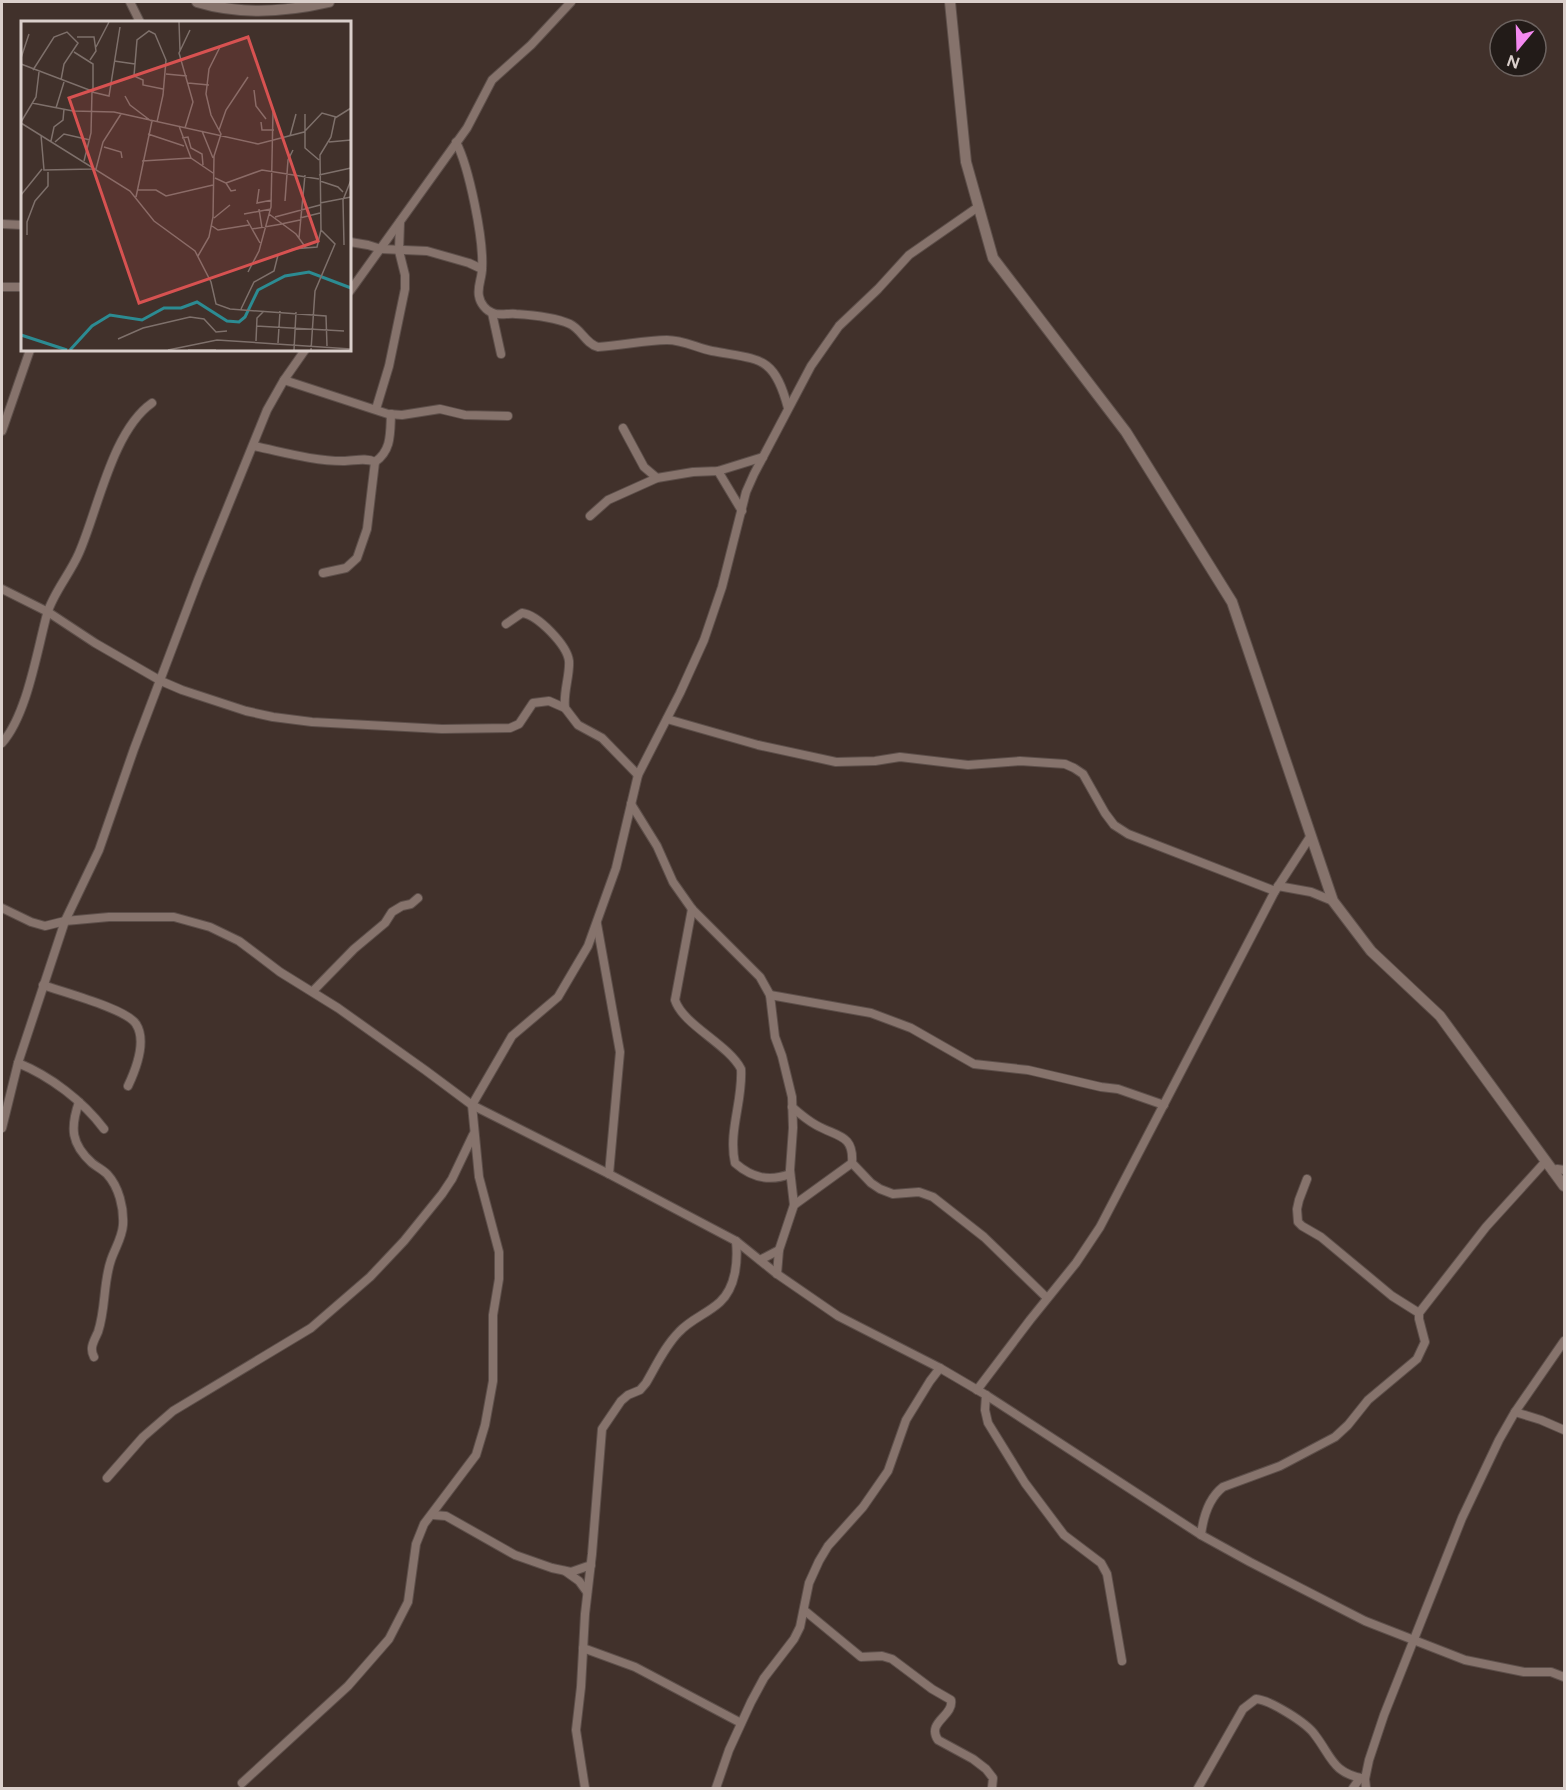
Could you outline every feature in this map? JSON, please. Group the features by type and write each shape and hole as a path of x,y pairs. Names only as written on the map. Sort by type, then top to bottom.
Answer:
{"street":[{"path":"130,2 140,21"},
{"path":"197,2 218,8 251,11 328,2"},
{"path":"351,290 456,142 482,102 492,80 531,45 571,2"},
{"path":"950,2 966,162 993,258 1126,432 1232,602 1333,901 1371,951 1440,1016 1564,1186"},
{"path":"456,142 470,182 477,218 482,269 478,290 483,306 492,313 545,317 569,324 579,329 584,338 598,347 667,340 683,342 709,351 752,357 773,370 782,386 788,408"},
{"path":"242,1783 348,1686 389,1639 408,1602 416,1544 424,1524 476,1455 485,1425 493,1380 493,1315 499,1279 498,1252 479,1177 472,1106 512,1036 558,997 588,946 616,868 639,776 704,640 722,587 746,492 811,366 839,326 909,255 978,207"},
{"path":"375,409 388,366 405,289 405,275 399,251 400,222"},
{"path":"2,224 21,225"},
{"path":"351,242 381,249 427,251 469,262 482,269"},
{"path":"2,286 21,287"},
{"path":"492,313 501,354"},
{"path":"2,431 30,351"},
{"path":"2,1123 18,1063 65,921 99,850 134,749 198,580 267,410 304,351"},
{"path":"284,380 391,414 402,415 440,409 465,415 508,416"},
{"path":"2,743 18,717 48,612 77,557 123,439 138,416 152,403"},
{"path":"323,573 346,568 357,558 367,529 375,462 388,448 391,414"},
{"path":"623,428 644,467 657,478"},
{"path":"253,446 305,457 342,461 368,459 375,462"},
{"path":"590,516 608,500 657,478 693,472 718,471 763,457"},
{"path":"718,471 742,511"},
{"path":"2,589 48,612 95,644 161,681 246,711 312,722 442,729 510,728 519,724 533,703 549,701 565,708 578,725 602,738 639,776"},
{"path":"506,624 522,613 530,614 548,629 562,647 569,661 565,708"},
{"path":"667,719 747,742 836,762 900,757 968,765 1020,761 1065,764 1083,774 1114,825 1128,834 1276,889 1311,892 1333,901"},
{"path":"631,804 657,846 673,882 692,909 760,977 770,995 775,1037 782,1056 792,1107 790,1174 794,1205 779,1250 777,1274"},
{"path":"977,1390 1076,1263 1100,1227 1276,889 1310,837"},
{"path":"313,991 366,937 385,923 392,912 411,904 418,898"},
{"path":"2,908 45,926 65,921 109,917 174,917 195,921 239,941 275,968 387,1041 472,1106 609,1174 736,1241 777,1274 838,1316 940,1368 986,1395 1201,1534 1250,1562 1365,1621 1465,1660 1524,1672 1551,1671 1564,1677"},
{"path":"692,909 675,1000 678,1009 741,1069 739,1098 734,1122 735,1163 753,1175 766,1179 790,1174"},
{"path":"597,923 620,1052 609,1174"},
{"path":"43,985 99,1004 135,1021 141,1044 135,1072 129,1086"},
{"path":"770,995 810,1001 897,1021 935,1040 974,1064 1028,1070 1118,1089 1164,1106"},
{"path":"18,1063 48,1079 79,1102 91,1112 104,1129"},
{"path":"79,1102 74,1120 75,1141 84,1156 106,1173 116,1185 123,1226 109,1269 101,1322 91,1348 94,1357"},
{"path":"792,1107 815,1125 848,1141 852,1163 870,1183 893,1194 919,1192 933,1197 984,1237 1047,1298"},
{"path":"107,1478 143,1437 173,1411 311,1328 370,1277 404,1241 447,1187 461,1163 474,1132"},
{"path":"794,1205 852,1163"},
{"path":"1549,1166 1564,1170"},
{"path":"1201,1534 1205,1514 1217,1491 1222,1487 1280,1466 1335,1437 1368,1400 1417,1359 1425,1342 1419,1313 1486,1227 1549,1166"},
{"path":"1307,1179 1299,1200 1298,1222 1336,1248 1392,1296 1419,1313"},
{"path":"585,1788 576,1730 602,1429 621,1401 640,1390 646,1383 676,1335 695,1318 721,1302 733,1278 738,1256 736,1241"},
{"path":"760,1260 779,1250"},
{"path":"1353,1788 1363,1778 1413,1639 1498,1440 1564,1341"},
{"path":"716,1788 741,1723 764,1678 794,1639 800,1627 809,1583 819,1561 828,1546 863,1507 888,1471 906,1420 940,1368"},
{"path":"986,1395 985,1410 988,1423 1025,1483 1064,1535 1101,1563 1107,1574 1122,1661"},
{"path":"1515,1412 1564,1430"},
{"path":"441,1504 446,1516"},
{"path":"433,1515 446,1516 514,1555 565,1571 576,1571 591,1565"},
{"path":"565,1571 579,1581 587,1592"},
{"path":"804,1610 861,1657 882,1656 892,1659 932,1689 951,1700 950,1708 936,1725 935,1736 986,1769 993,1778 992,1788"},
{"path":"583,1648 635,1666 741,1723"},
{"path":"1198,1788 1237,1718 1247,1705 1256,1700 1267,1702 1305,1725 1315,1734 1336,1766 1363,1778 1366,1788"}]}
